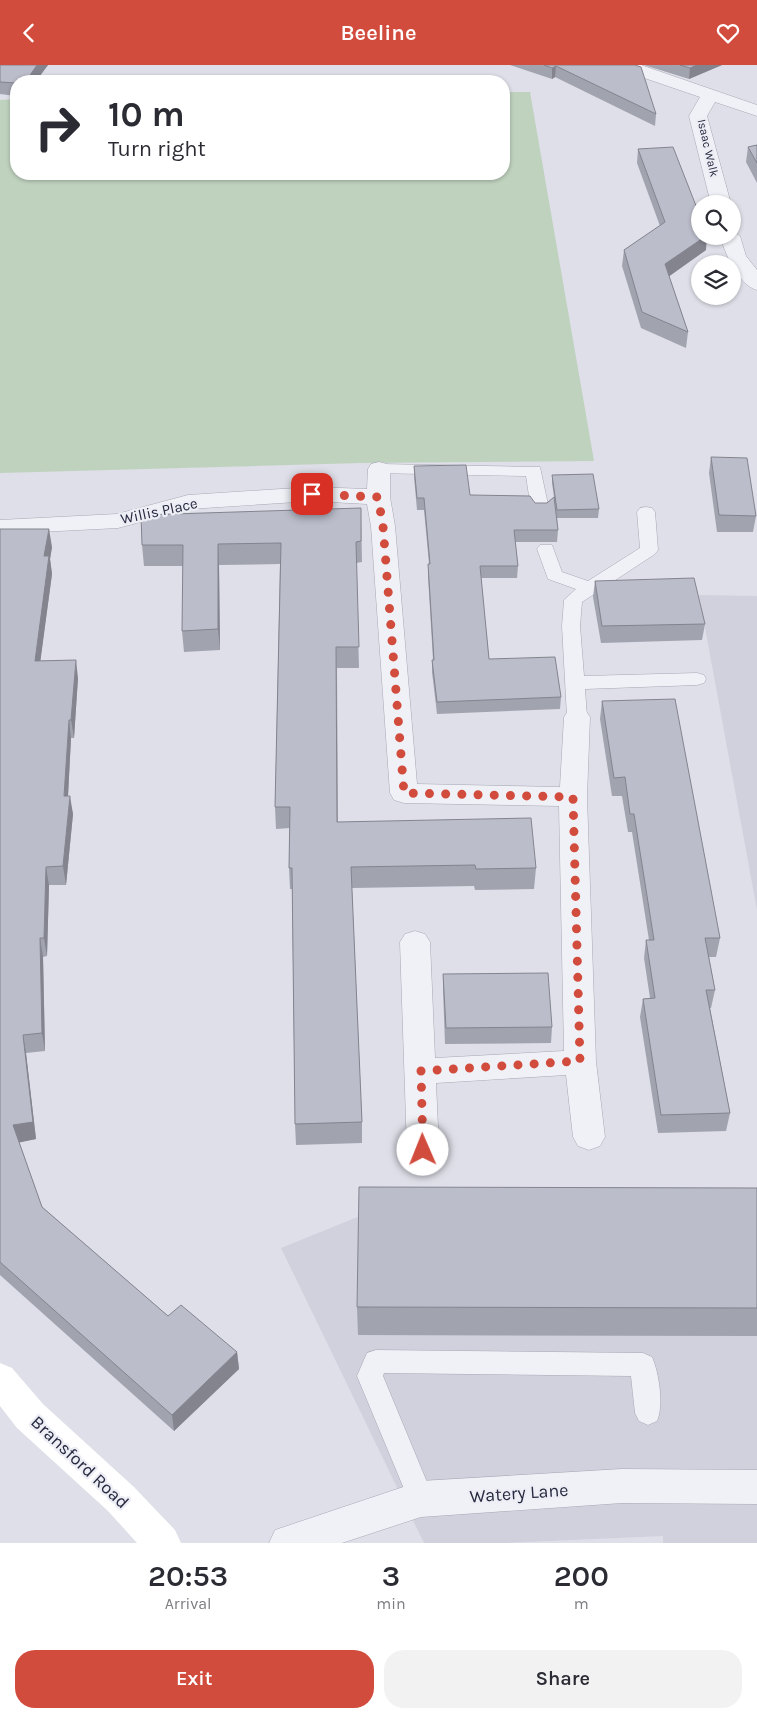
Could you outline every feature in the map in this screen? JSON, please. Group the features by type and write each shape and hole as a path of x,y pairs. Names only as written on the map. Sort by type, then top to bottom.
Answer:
{"main road":[{"name":"Bransford Road","path":"0,1379 30,1416 121,1499 162,1543"}],"street":[{"path":"624,65 757,111"},
{"name":"Isaac Walk","path":"711,94 698,116 720,195"},
{"path":"733,245 736,257 757,284"},
{"path":"379,469 378,497 383,526 404,793 573,797"},
{"name":"Willis Place","path":"0,527 118,521 188,502 312,494 378,497"},
{"path":"577,717 573,797 580,1061 589,1137"},
{"path":"415,943 423,1150"},
{"path":"421,1071 580,1061"},
{"name":"Watery Lane","path":"288,1543 421,1499 622,1486 757,1487"}],"lane":[{"path":"379,469 534,471 540,509"},
{"path":"577,717 571,626 573,600 588,588 631,565 649,550 646,512"},
{"path":"546,549 554,575 588,588"},
{"path":"575,683 697,679"},
{"path":"421,1499 370,1376 376,1361 643,1365 648,1413"}],"shaded area":[{"path":"699,595 757,596 757,910"},
{"path":"360,1216 757,1218 757,1543 663,1543 663,1536 504,1543 424,1543 281,1248"}],"green space":[{"path":"510,92 530,92 594,461 361,463 0,473 0,100 10,99 10,180 510,180"}],"building":[{"path":"0,65 37,65 30,75 10,75 10,83 0,82"},
{"path":"544,65 635,65 641,67 656,114 556,66 552,68"},
{"path":"680,65 697,65 690,68"},
{"path":"757,145 757,163 748,147"},
{"path":"673,147 692,195 691,245 693,245 665,264 688,332 642,312 624,250 665,222 638,149"},
{"path":"711,457 747,458 756,516 719,515"},
{"path":"466,465 470,495 530,496 535,503 547,503 554,497 558,530 514,530 518,566 480,566 489,659 555,657 561,697 437,702 432,660 434,660 428,564 430,564 424,498 417,498 414,466"},
{"path":"593,474 599,509 557,510 552,475"},
{"path":"361,508 361,541 356,542 359,647 336,647 337,822 531,818 536,868 476,869 475,865 351,867 362,1122 295,1124 292,868 289,868 290,807 275,807 281,543 218,544 218,629 182,631 183,545 142,545 141,515"},
{"path":"0,529 49,529 44,556 49,556 35,661 76,660 71,720 69,720 64,796 70,796 63,866 46,867 44,938 40,938 42,1033 23,1035 33,1122 13,1125 42,1207 168,1316 181,1305 237,1352 172,1415 0,1262"},
{"path":"694,578 705,624 602,626 595,581"},
{"path":"675,699 720,938 705,938 715,990 706,990 730,1113 661,1115 643,999 655,998 646,940 654,940 634,814 630,814 625,777 614,778 602,701"},
{"path":"548,973 552,1027 446,1028 443,974"},
{"path":"359,1187 757,1188 757,1308 357,1307"}],"route":[{"path":"312,494 378,497 383,526 404,793 573,797 580,1061 421,1071 423,1150"}]}
